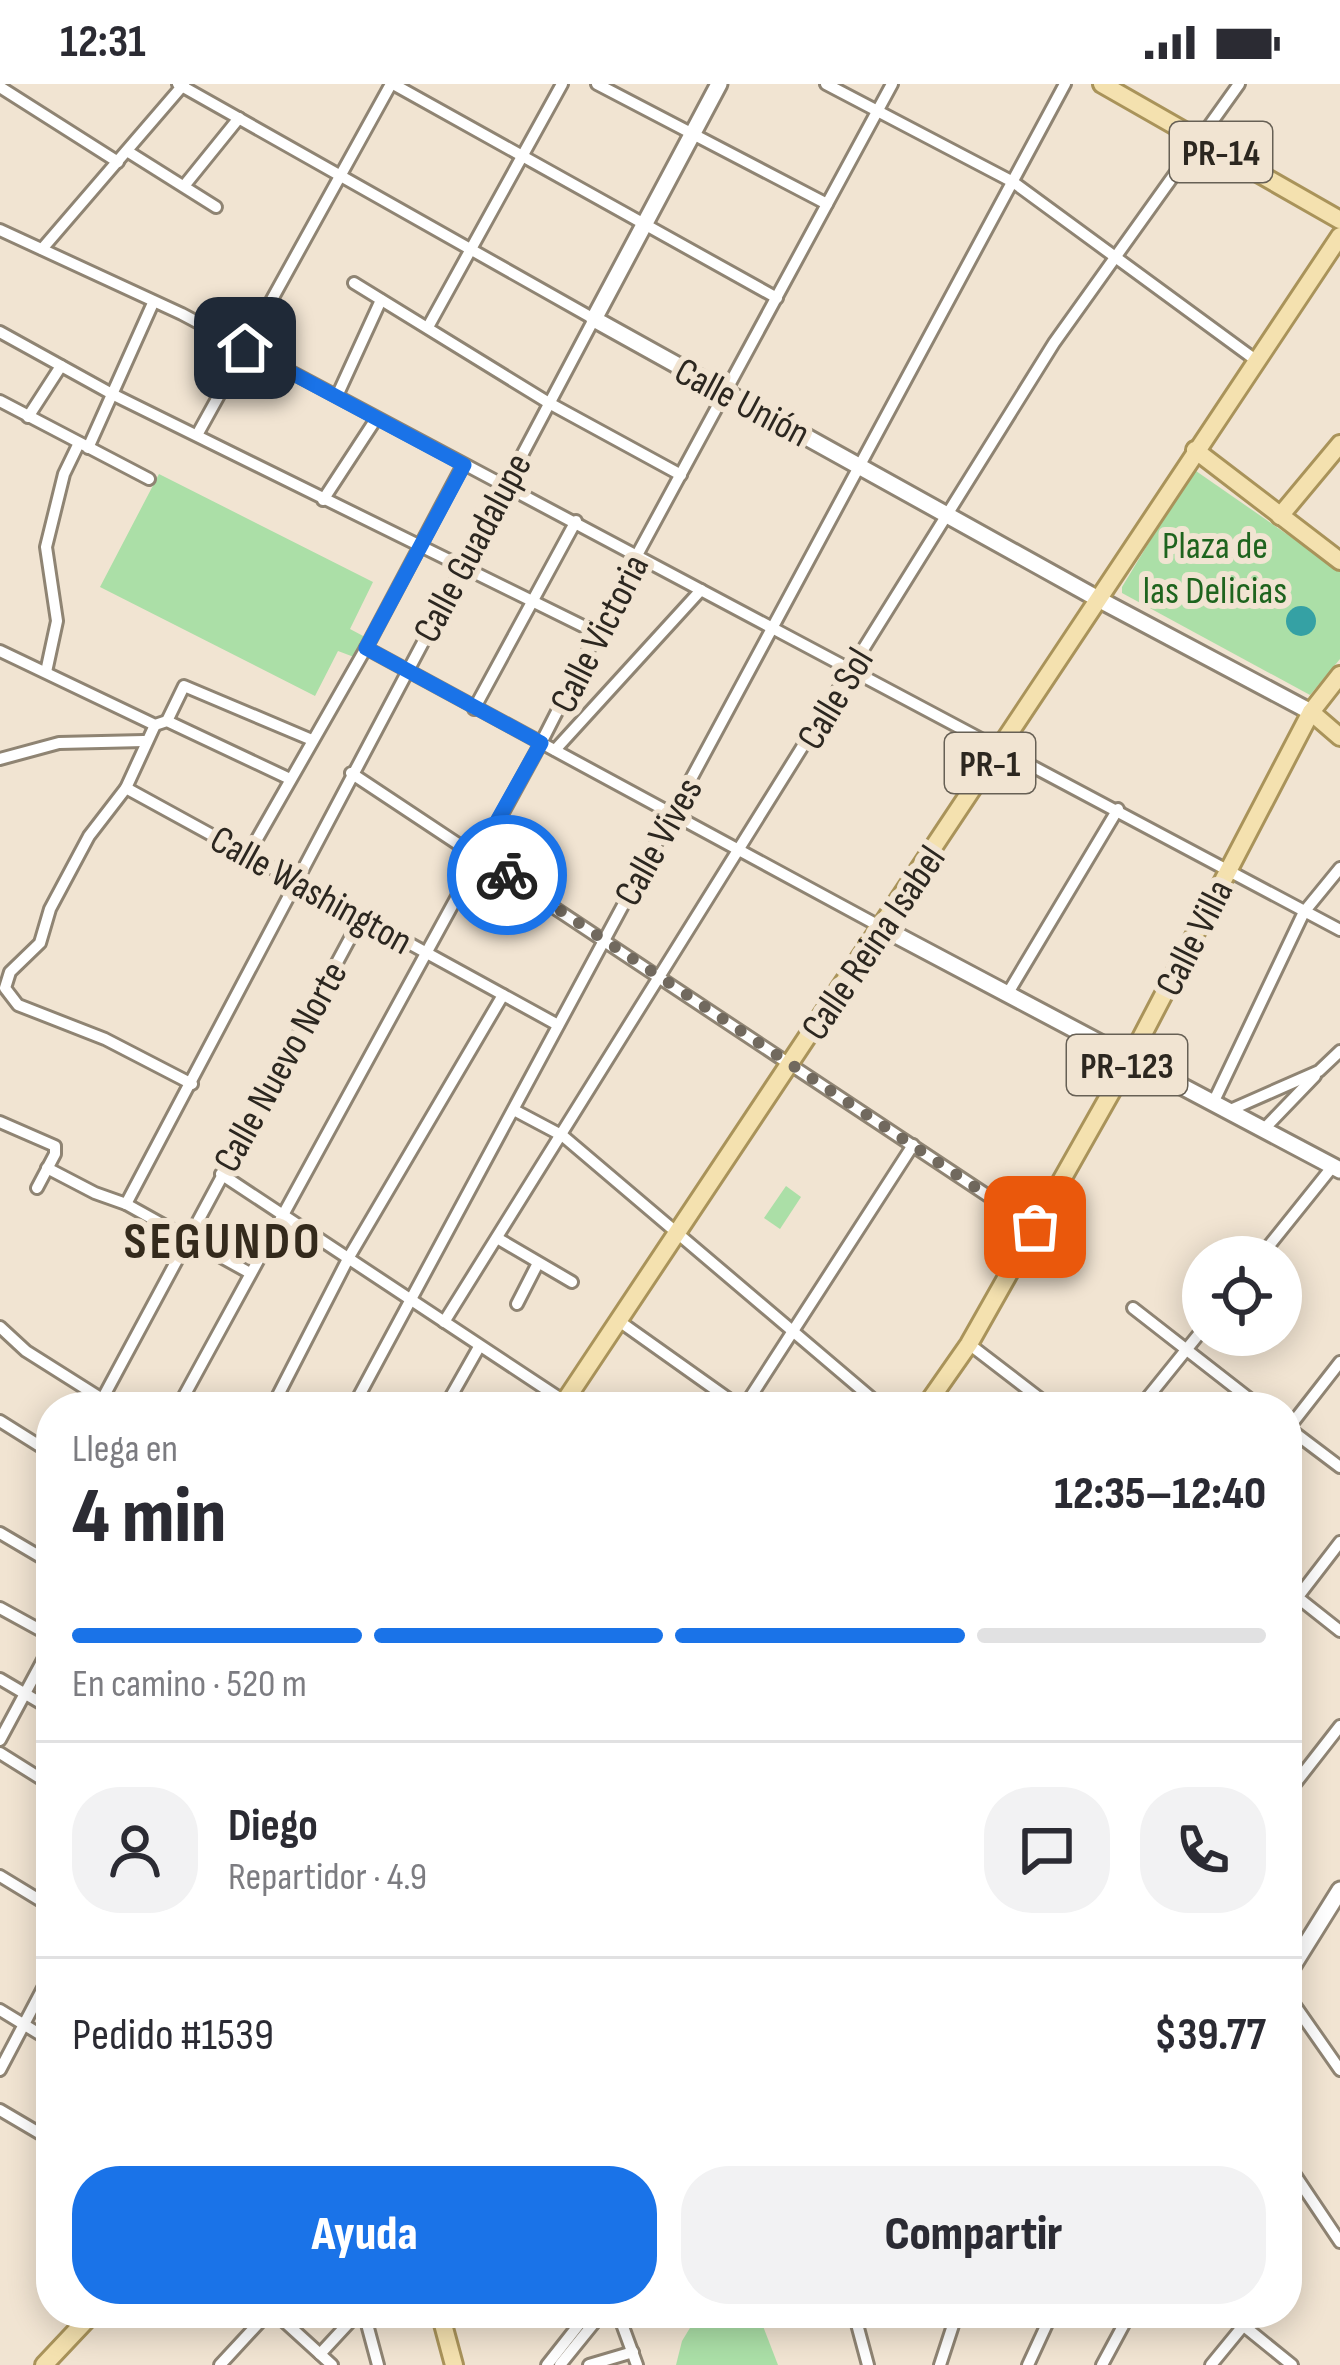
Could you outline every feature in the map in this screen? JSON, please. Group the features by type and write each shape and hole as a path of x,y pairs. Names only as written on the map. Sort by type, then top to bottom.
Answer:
{"main road":[{"name":"PR-14","path":"1102,84 1340,220"},
{"name":"Calle Reina Isabel","path":"574,1392 1340,236"},
{"path":"1280,516 1340,444"},
{"path":"1195,450 1340,561"},
{"name":"Calle Villa","path":"935,1392 969,1343 1130,1059 1310,712 1340,675"},
{"path":"1310,712 1340,737"},
{"path":"44,2365 79,2328"},
{"path":"444,2328 454,2365"}],"street":[{"path":"197,435 392,84 777,298"},
{"path":"428,328 562,84"},
{"path":"597,84 827,204"},
{"name":"Calle Guadalupe","path":"126,1204 719,84"},
{"path":"826,84 1013,182 1257,361"},
{"name":"Calle Victoria","path":"186,1392 541,743 892,84"},
{"name":"Calle Vives","path":"361,1392 1065,84"},
{"name":"Calle Sol","path":"444,1322 1054,343 1239,84"},
{"path":"42,249 182,85"},
{"name":"Calle Unión","path":"182,85 1100,601 1310,712"},
{"path":"0,87 118,162"},
{"path":"184,186 239,118"},
{"path":"127,151 216,207"},
{"path":"0,230 337,396 1340,930"},
{"path":"354,284 549,403 681,475"},
{"path":"337,396 382,300"},
{"path":"46,672 57,621 46,547 64,474 112,394 153,303"},
{"path":"0,332 112,394 599,634"},
{"path":"28,417 61,366"},
{"path":"0,401 149,479"},
{"path":"323,500 376,419"},
{"path":"249,854 464,465"},
{"path":"474,709 576,521"},
{"path":"555,750 701,590"},
{"path":"366,648 1336,1168 1278,1236"},
{"path":"0,651 290,779"},
{"path":"192,1084 105,1040 18,1005 5,988 10,972 40,943 50,909 89,836 126,788 144,741 184,686 312,740"},
{"path":"0,759 59,743 144,741"},
{"path":"351,773 1035,1227"},
{"name":"Calle Washington","path":"126,788 558,1024"},
{"path":"1008,994 1118,809"},
{"path":"1221,1107 1304,912 1340,868"},
{"name":"Calle Nuevo Norte","path":"106,1392 362,916"},
{"path":"280,1392 349,1257 503,995"},
{"path":"1263,1130 1340,1052"},
{"path":"1221,1107 1319,1072"},
{"path":"514,1110 563,1136 865,1392"},
{"path":"0,1122 53,1143 56,1149 37,1188"},
{"path":"753,1392 913,1145"},
{"path":"47,1168 126,1204 250,1273"},
{"path":"220,1174 546,1392"},
{"path":"497,1238 572,1282"},
{"path":"517,1304 538,1263"},
{"path":"1133,1308 1182,1349"},
{"path":"619,1321 721,1392"},
{"path":"0,1327 84,1392"},
{"path":"969,1343 1033,1392"},
{"path":"454,1392 479,1347"},
{"path":"1153,1392 1182,1356"},
{"path":"1190,1356 1240,1392"},
{"path":"1302,1410 1340,1362"},
{"path":"0,1421 36,1444"},
{"path":"1302,1438 1340,1467"},
{"path":"0,1533 36,1554"},
{"path":"1302,1583 1340,1543"},
{"path":"1302,1601 1340,1630"},
{"path":"0,1608 36,1631"},
{"path":"0,1740 36,1672"},
{"path":"0,1679 36,1699"},
{"path":"1302,1775 1340,1726"},
{"path":"0,1754 36,1776"},
{"path":"0,1876 36,1897"},
{"path":"1302,1952 1340,1890"},
{"path":"0,2070 36,2003"},
{"path":"0,2010 36,2032"},
{"path":"1302,2016 1340,2070"},
{"path":"0,2110 36,2131"},
{"path":"1302,2185 1340,2242"},
{"path":"228,2362 258,2328"},
{"path":"289,2328 332,2365"},
{"path":"320,2354 347,2328"},
{"path":"367,2328 378,2365"},
{"path":"547,2365 576,2328"},
{"path":"560,2365 590,2328"},
{"path":"589,2365 635,2358 624,2328"},
{"path":"858,2328 868,2365"},
{"path":"940,2365 952,2328"},
{"path":"1028,2365 1045,2328"},
{"path":"1102,2365 1122,2328"},
{"path":"1211,2365 1241,2328"},
{"path":"1246,2328 1292,2365"}],"green space":[{"name":"Plaza de las Delicias","path":"1196,471 1340,571 1340,659 1310,695 1122,593"},
{"path":"159,474 373,582 350,629 365,637 354,657 338,651 315,696 100,587"},
{"path":"786,1186 801,1197 780,1229 764,1218"},
{"path":"690,2328 764,2328 778,2365 676,2365"}],"water":[{"path":"1301,606 1316,621 1301,636 1286,621"}],"way so far":[{"path":"507,875 1035,1227"}],"district":[{"name":"SEGUNDO","path":"223,1240"}],"route":[{"path":"245,348 464,465 366,648 541,743 478,855 507,875"}]}
